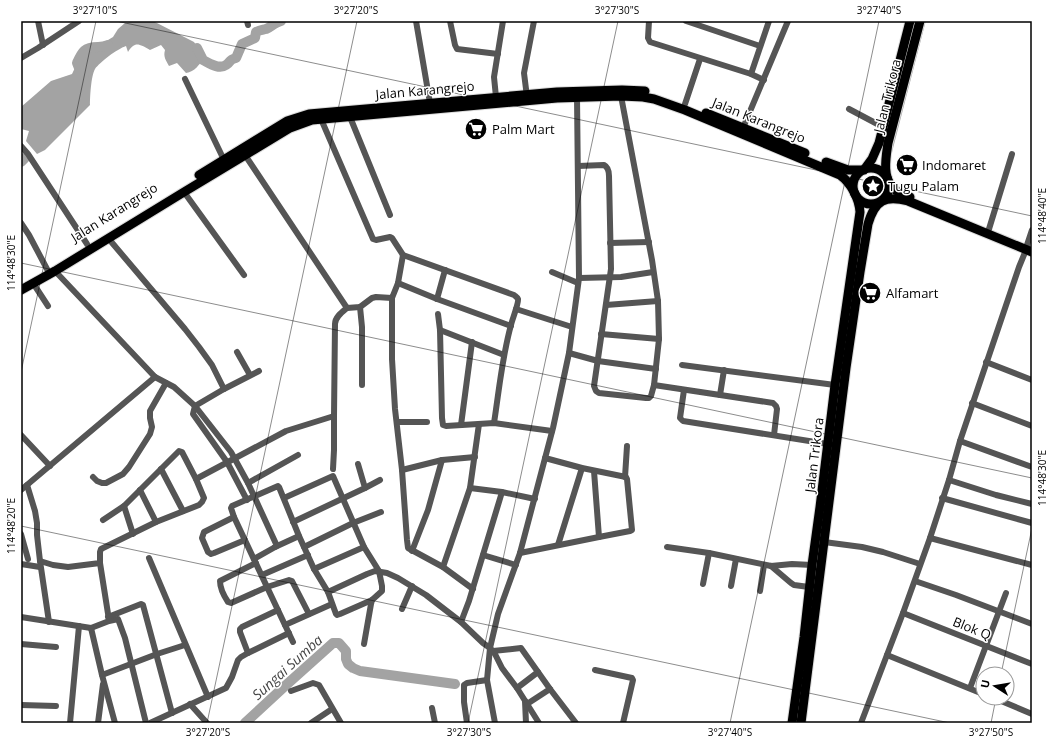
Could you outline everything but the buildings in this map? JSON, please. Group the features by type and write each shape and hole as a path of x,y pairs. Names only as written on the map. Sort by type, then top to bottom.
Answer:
{"main road":[{"name":"Jalan Trikora","path":"801,723 810,619 808,599 809,587 835,385 859,219 860,206 854,192 854,182 859,173 864,170 872,159 876,151 910,21"},
{"name":"Jalan Trikora","path":"792,723 810,619 817,599 846,368 863,250 872,210 887,194 888,189 885,161 888,143 920,21"},
{"name":"Jalan Karangrejo","path":"21,285 108,238 184,192 224,160 294,118 309,114 388,110 527,98 557,92 622,90 650,92 685,104 848,170 874,169 880,171 884,174 894,189 900,193 989,229 1029,248"},
{"name":"Jalan Karangrejo","path":"21,290 87,244 208,173 245,155 290,128 312,120 350,117 430,103 496,97 527,98 621,96 654,99 685,110 834,172 848,182 854,192"},
{"path":"854,192 856,197 865,203 875,204 892,198 908,202 1029,248"},
{"path":"808,599 812,601 817,599"}],"street":[{"path":"38,21 43,45"},
{"path":"21,58 78,21"},
{"path":"416,21 430,103"},
{"path":"450,21 457,49 498,54"},
{"path":"496,97 494,77 503,21"},
{"path":"527,98 524,73 534,21"},
{"path":"649,21 648,38 650,42 751,74 764,80"},
{"path":"686,21 760,46"},
{"path":"751,74 769,21"},
{"path":"743,128 788,21"},
{"path":"685,104 700,59"},
{"path":"185,79 224,160"},
{"path":"578,166 604,165 609,169 611,269 594,386 596,391 599,393 649,398 654,386 659,340 658,301 649,242 621,96"},
{"path":"495,723 487,680 498,614 520,553 546,458 569,353 579,280 577,97"},
{"path":"849,109 883,127"},
{"path":"350,117 390,215"},
{"path":"321,119 373,239 376,240 386,237 392,238 403,255 517,297 516,309 504,355 494,423"},
{"path":"21,146 28,154 87,244"},
{"path":"989,229 1012,154"},
{"path":"245,155 347,308"},
{"path":"184,192 244,275"},
{"path":"21,223 51,270 154,377 174,387 195,406 234,458 248,483 277,546 255,561 220,581 228,602 231,604 267,586 287,580 292,581 309,614"},
{"path":"861,723 915,582 949,480 972,403 1029,248 1031,234"},
{"path":"108,238 199,347 212,365 224,389"},
{"path":"610,243 649,242"},
{"path":"403,255 398,283 392,298 392,359 408,548 443,568 473,589"},
{"path":"437,299 445,270"},
{"path":"552,272 579,280 621,277 653,272"},
{"path":"33,283 48,306"},
{"path":"398,283 511,326"},
{"path":"333,469 335,320 347,308 360,307 372,298 392,298"},
{"path":"606,305 658,301"},
{"path":"360,307 362,327 362,385"},
{"path":"516,309 572,327"},
{"path":"438,314 440,330 443,425 494,423 552,431"},
{"path":"440,330 504,355"},
{"path":"601,334 659,340"},
{"path":"461,425 472,342"},
{"path":"237,352 250,375"},
{"path":"569,353 598,361 656,369"},
{"path":"986,362 1032,380"},
{"path":"682,365 835,385"},
{"path":"720,395 724,370"},
{"path":"247,500 227,462 193,414 195,406 259,371"},
{"path":"21,490 154,377"},
{"path":"93,477 97,482 106,483 123,474 129,467 150,434 152,427 150,411 166,383"},
{"path":"654,386 766,401 774,404 777,409 774,435"},
{"path":"684,390 680,418 683,421 828,444"},
{"path":"972,403 1032,426"},
{"path":"196,479 286,431 334,416"},
{"path":"397,422 427,422"},
{"path":"443,568 470,488 480,424"},
{"path":"21,435 50,466"},
{"path":"960,441 1032,467"},
{"path":"520,553 630,532 632,530 627,479 625,477 627,446"},
{"path":"103,520 124,506 180,451 182,452 204,498 198,504 156,522 101,550 100,563 108,619"},
{"path":"248,483 298,455"},
{"path":"402,470 442,460 475,457"},
{"path":"546,458 594,471 625,477"},
{"path":"412,551 428,510 442,460"},
{"path":"358,464 365,488"},
{"path":"558,545 582,468"},
{"path":"161,469 183,511"},
{"path":"594,471 599,537"},
{"path":"284,498 333,476 364,547 378,571 383,589 380,594 372,600 338,615 335,613 328,592 314,569 278,486 232,506 231,508 234,517 293,642"},
{"path":"293,522 380,480"},
{"path":"949,480 996,495 1032,504"},
{"path":"27,485 36,517 40,564 49,622"},
{"path":"470,488 502,492 535,499"},
{"path":"140,490 156,522"},
{"path":"461,622 473,589 502,492"},
{"path":"942,498 1032,523"},
{"path":"124,506 133,534"},
{"path":"304,547 353,523 381,512"},
{"path":"234,517 204,532 202,538 208,552 211,554 245,540"},
{"path":"21,534 28,559"},
{"path":"273,548 299,536"},
{"path":"930,538 1032,565"},
{"path":"824,542 862,547 920,564"},
{"path":"314,569 364,547"},
{"path":"667,547 709,553 771,566 812,564"},
{"path":"704,584 709,553"},
{"path":"262,575 308,555"},
{"path":"483,555 516,565"},
{"path":"148,558 208,696"},
{"path":"731,586 736,558"},
{"path":"21,564 40,564 68,567 100,563"},
{"path":"760,591 764,565"},
{"path":"771,566 791,583 809,587"},
{"path":"328,592 375,571 387,573 412,586 461,622 492,650 502,668 517,688 539,723"},
{"path":"915,582 956,595 1032,624"},
{"path":"402,609 412,586"},
{"path":"970,688 1006,593"},
{"path":"364,644 372,600"},
{"path":"21,617 91,628 142,604 172,713"},
{"path":"285,625 332,604"},
{"path":"248,653 240,629 278,610"},
{"name":"Blok Q","path":"903,613 1032,664"},
{"path":"108,619 118,619 120,621 146,723"},
{"path":"70,723 80,626"},
{"path":"91,628 115,723"},
{"path":"150,723 226,688 238,660 241,657 289,633"},
{"path":"21,644 56,647"},
{"path":"103,678 131,664 185,645"},
{"path":"492,650 521,648 576,723"},
{"path":"887,655 975,690"},
{"path":"595,670 632,678 633,680 623,723"},
{"path":"517,688 538,672"},
{"path":"98,723 103,678"},
{"path":"467,723 463,689 464,683 487,680"},
{"path":"290,691 313,683 316,684 320,687 341,723"},
{"path":"526,702 550,689"},
{"path":"526,702 526,723"},
{"path":"190,704 207,723"},
{"path":"21,705 56,706"},
{"path":"1013,706 1032,714"},
{"path":"432,708 435,723"},
{"path":"311,723 332,709"}],"shaded area":[{"path":"136,21 153,21 194,42 205,58 194,69 186,73 177,63 169,66 165,57 165,50 161,45 150,50 143,46 135,45 128,52 126,46 118,50 105,59 95,69 92,81 90,105 45,150 37,154 26,141 29,131 21,129 21,107 51,81 72,74 83,51 113,37 118,29 125,23"}],"waterway":[{"path":"197,48 203,60 214,66 220,67 228,64 236,58 242,44 255,38 256,32 266,29 281,21"},
{"path":"891,153 925,21"},
{"path":"84,75 77,63 82,53 93,47 103,47 108,45"},
{"path":"21,162 25,158"},
{"name":"Sungai Sumba","path":"245,723 333,643 339,643 346,651 346,659 348,664 360,671 455,684"}],"place":[{"name":"Palm Mart","path":"476,129"},
{"name":"Indomaret","path":"907,165"},
{"name":"Tugu Palam","path":"873,186"},
{"name":"Alfamart","path":"870,293"}]}
